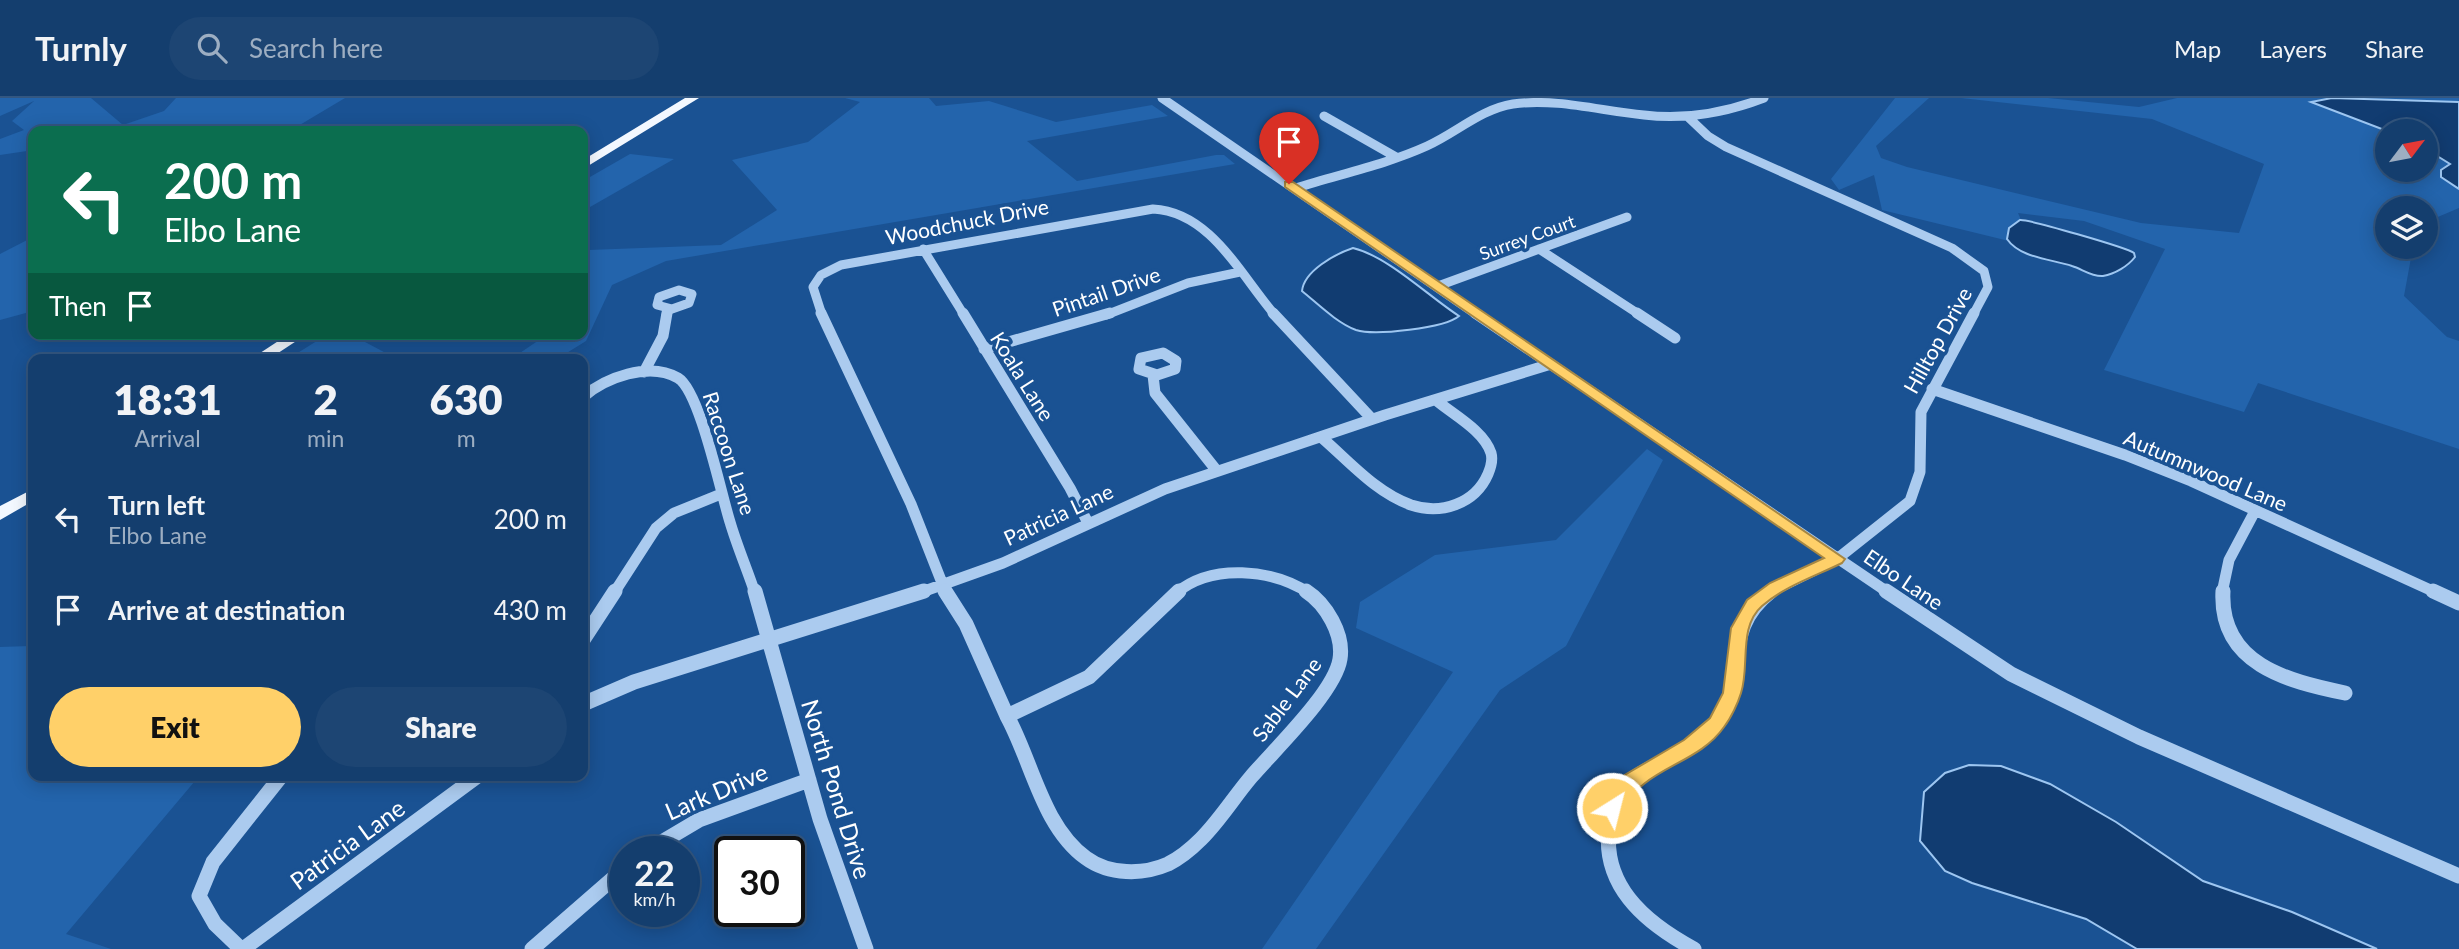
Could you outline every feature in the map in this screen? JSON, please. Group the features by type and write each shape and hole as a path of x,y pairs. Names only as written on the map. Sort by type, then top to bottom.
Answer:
{"main road":[{"path":"588,162 693,98"},
{"path":"266,354 290,340"},
{"path":"0,514 28,497"}],"street":[{"name":"Elbo Lane","path":"1162,98 1975,651 2052,695 2150,742 2459,876"},
{"path":"1296,188 1396,157 1435,142 1483,113 1526,100 1560,102 1642,115 1688,117 1764,98"},
{"path":"1324,116 1396,157"},
{"name":"Hilltop Drive","path":"1688,117 1708,136 1726,147 1945,244 1965,255 1984,271 1988,280 1985,295 1921,412 1920,472 1910,501 1837,559 1776,587 1754,604 1738,636 1732,693 1717,723 1691,745 1630,781 1612,808 1606,842 1608,860 1627,897 1661,931 1694,949"},
{"name":"Woodchuck Drive","path":"941,585 911,504 817,306 813,287 821,275 840,266 1124,212 1156,209 1174,212 1194,223 1221,246 1273,312 1372,419"},
{"name":"Surrey Court","path":"1438,286 1627,217"},
{"name":"Koala Lane","path":"923,249 1070,488 1088,523"},
{"path":"1539,249 1675,338"},
{"name":"Pintail Drive","path":"984,349 1098,318 1188,283 1240,272"},
{"path":"644,372 659,344 667,319 666,314 670,309"},
{"name":"Patricia Lane","path":"588,702 634,682 941,585 1021,556 1141,498 1217,471 1372,419 1551,364"},
{"name":"Raccoon Lane","path":"588,393 607,380 644,372 678,378 689,390 709,446 721,495 764,617 768,640"},
{"path":"1153,375 1155,393 1217,471"},
{"name":"Autumnwood Lane","path":"1932,389 2146,463 2459,603"},
{"path":"1321,436 1378,486 1399,500 1426,508 1455,506 1467,501 1482,486 1490,471 1492,455 1485,441 1437,401"},
{"path":"588,632 656,528 674,513 721,495"},
{"path":"2255,510 2238,537 2223,581 2221,612 2231,636 2253,659 2287,679 2345,693"},
{"name":"Sable Lane","path":"941,585 965,624 1007,716 1053,815 1073,846 1087,859 1106,868 1149,871 1168,864 1198,840 1331,678 1342,654 1334,618 1307,591 1268,575 1223,574 1194,583 1168,598 1089,677 1007,716"},
{"name":"North Pond Drive","path":"768,640 846,897 866,949"},
{"name":"Lark Drive","path":"672,836 699,820 809,780"},
{"path":"242,949 215,924 199,896 213,862 277,781"},
{"name":"Patricia Lane","path":"242,949 471,781"},
{"path":"532,949 609,883"}],"shaded area":[{"path":"0,98 91,98 123,125 164,111 176,98 345,98 298,126 28,126 28,150 0,155 0,139 24,130 12,121 34,101 0,116"},
{"path":"845,98 929,98 936,106 989,101 1056,122 1152,105 1168,116 1027,141 1077,181 1216,155 1224,155 1235,164 666,261 612,285 588,337 588,178 630,154 674,159 590,207 589,250 721,245 777,210 732,160 808,142 860,102"},
{"path":"1895,98 1929,98 1876,146 1881,158 1907,167 2141,223 2239,233 2264,164 2152,119 1961,98 2048,98 2139,107 2177,98 2459,98 2459,208 2438,217 2438,196 2375,196 2375,259 2411,259 2404,296 2447,337 2459,341 2459,449 2258,383 2244,412 2104,370 2165,249 2084,221 2018,213 2021,220 2131,250 2097,276 2009,241 1882,210 1874,175 1839,190 1831,179"},
{"path":"2332,98 2459,102 2459,189 2441,177 2441,170 2450,164 2438,156 2438,119 2375,119 2375,126 2311,102"},
{"path":"2020,220 2115,246 2134,253 2135,257 2121,269 2103,276 2036,257 2020,250 2007,239 2009,228"},
{"path":"28,240 28,312 0,320 0,254"},
{"path":"1353,248 1394,268 1459,316 1425,327 1378,332 1356,330 1342,323 1302,291 1314,270 1329,259"},
{"path":"318,340 361,340 388,354 296,354"},
{"path":"539,340 586,340 565,354 518,354"},
{"path":"1647,449 1663,460 1566,646 1500,690 1316,949 1262,949 1453,672 1356,628 1360,602 1435,555 1556,540"},
{"path":"28,646 28,781 195,781 66,934 111,949 0,949 0,647"},
{"path":"1969,765 2001,766 2050,784 2116,822 2203,881 2292,912 2377,949 2137,949 2086,919 1972,883 1945,871 1920,841 1924,792 1945,773"}],"route":[{"path":"1289,184 1520,345 1837,559 1776,587 1754,604 1740,628 1732,693 1727,708 1717,723 1691,745 1630,781 1612,808"}]}
